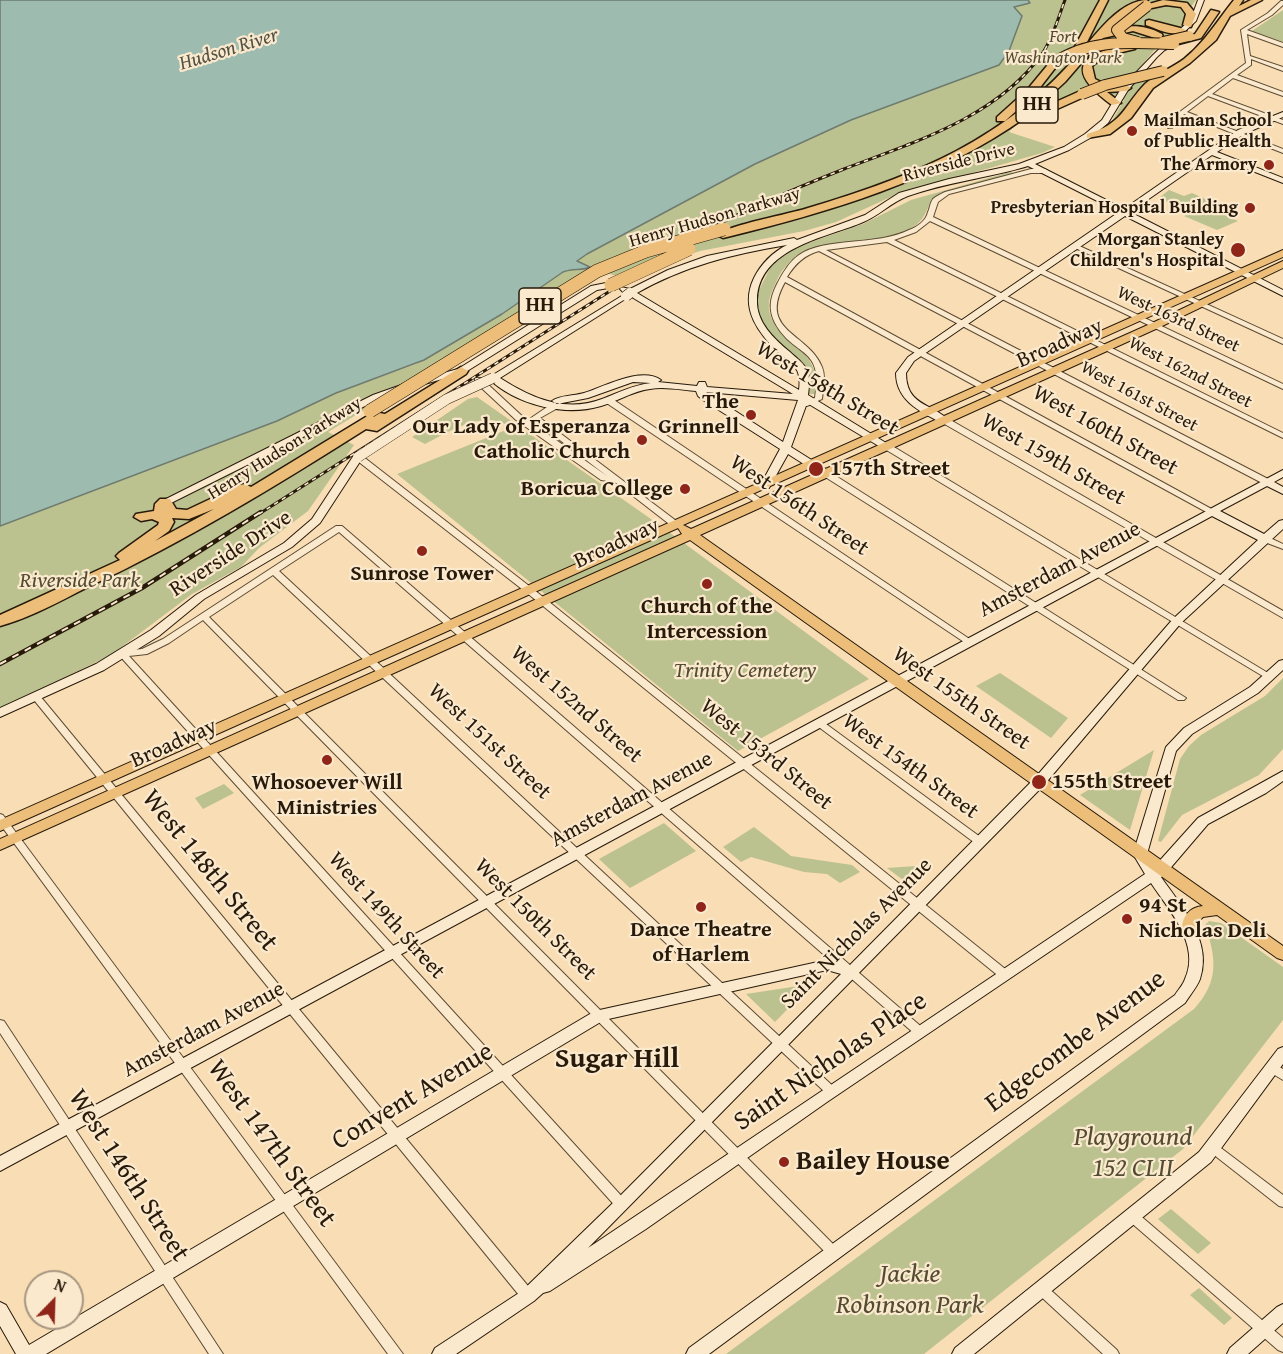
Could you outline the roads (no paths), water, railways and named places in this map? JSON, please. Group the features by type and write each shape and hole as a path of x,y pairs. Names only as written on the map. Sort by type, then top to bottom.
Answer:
{"highway":[{"name":"Henry Hudson Parkway","path":"0,612 123,556 251,485 606,274 652,255 880,183 978,138 1022,110 1056,79 1077,51 1104,0"},
{"path":"978,138 1028,96 1054,63 1070,52 1092,46 1167,44 1202,23 1211,0"},
{"path":"1220,24 1222,11 1231,0"},
{"path":"1088,137 1105,132 1127,116 1149,86 1213,38 1220,24 1239,0"},
{"path":"1126,88 1102,87 1095,79 1094,71 1099,62 1108,56 1134,48 1178,54 1186,52 1220,24 1258,0"},
{"path":"1126,2 1148,23 1163,33 1167,44"},
{"name":"Henry Hudson Parkway","path":"723,232 828,206 903,180 963,152 1000,131 1044,98 1111,23 1152,2"},
{"path":"1152,2 1188,7 1191,16 1186,31 1170,42 1148,43 1130,40 1118,34 1120,25 1152,2"},
{"path":"1116,103 1091,85 1086,70 1092,61 1104,53 1167,44 1196,37 1205,28 1219,2"},
{"path":"1148,23 1166,30 1186,31"},
{"path":"1083,56 1107,35 1126,29 1156,33 1167,44"},
{"path":"1000,131 1105,85 1163,71 1190,57"},
{"path":"611,285 723,232"},
{"path":"314,455 373,428 466,368"},
{"name":"Henry Hudson Parkway","path":"0,621 86,583 156,548 314,455 374,413"},
{"path":"123,556 162,531 166,519 160,507 165,502 171,513 189,515 251,485"},
{"path":"141,517 152,515 166,519"}],"main road":[{"path":"1186,31 1196,18 1201,0"},
{"name":"Riverside Drive","path":"0,713 89,681 147,644 155,633 200,597 268,558 308,529 323,513 358,457 447,399 496,376 651,280 671,270 717,254 801,239 866,217 900,196 1028,163 1061,152 1088,137 1105,121 1126,88 1167,44"},
{"path":"921,352 1211,152 1239,134 1283,114"},
{"path":"1061,152 1043,166 1063,181"},
{"path":"1211,152 1283,181"},
{"path":"1018,175 1028,163 1283,293"},
{"name":"Riverside Drive","path":"801,239 769,262 752,295 752,309 758,325 804,373 801,399"},
{"path":"775,244 777,255"},
{"name":"Broadway","path":"2,822 105,780 288,699 1283,253"},
{"name":"Broadway","path":"0,845 1154,326 1283,264"},
{"path":"165,502 397,386 466,368 594,288 611,285"},
{"name":"West 158th Street","path":"611,285 624,289 801,399 886,446"},
{"name":"West 159th Street","path":"921,352 907,363 900,379 907,396 944,420"},
{"path":"496,376 535,402 553,407 574,408 603,402 637,388 656,385 702,386"},
{"path":"516,389 548,400 564,401 635,378 801,399 779,464 765,486"},
{"path":"624,381 637,388"},
{"path":"702,386 701,393 706,398 825,473"},
{"path":"585,396 588,401 603,402"},
{"name":"Amsterdam Avenue","path":"0,1164 1213,512 1283,472"},
{"name":"West 161st Street","path":"1267,482 1283,491"},
{"name":"West 160th Street","path":"1213,512 1265,539"},
{"name":"Saint Nicholas Avenue","path":"441,1354 528,1296 622,1204 1039,782 1177,621 1283,523"},
{"name":"West 155th Street","path":"676,525 1140,854 1156,873 1219,909 1283,954"},
{"path":"1140,854 1170,750 1188,731 1254,690 1283,664"},
{"name":"Riverside Drive","path":"0,720 40,700"},
{"name":"Saint Nicholas Place","path":"528,1296 640,1224 831,1091 1156,873 1203,821 1261,790 1283,775"},
{"name":"Edgecombe Avenue","path":"695,1354 1180,999 1188,990 1197,970 1197,946 1190,929 1156,873"},
{"path":"1190,929 1190,921 1198,912 1219,909"},
{"name":"Convent Avenue","path":"30,1354 600,1015 827,965 852,972"},
{"path":"961,1354 1213,1148 1278,1071 1283,1053"},
{"path":"0,1310 25,1354"},
{"path":"1236,1354 1283,1312"}],"street":[{"path":"1244,31 1283,2"},
{"path":"1244,31 1283,45"},
{"path":"1170,127 1183,112 1250,63 1244,31"},
{"path":"1249,57 1283,69"},
{"path":"1233,76 1283,94"},
{"path":"1208,94 1283,122"},
{"path":"1183,112 1283,151"},
{"name":"Riverside Drive","path":"801,399 818,399 822,381 816,359 776,318 772,300 792,262 820,249 890,240 916,229 929,218 932,206 939,196 1036,170 1045,171"},
{"name":"West 163rd Street","path":"929,218 1283,387"},
{"name":"West 162nd Street","path":"890,240 1283,436"},
{"path":"1075,246 1283,342"},
{"name":"West 161st Street","path":"820,249 1267,482"},
{"name":"West 160th Street","path":"783,278 1213,512"},
{"name":"West 155th Street","path":"478,380 519,418 604,478 614,480"},
{"name":"West 156th Street","path":"603,402 749,493 970,642"},
{"name":"West 155th Street","path":"553,407 535,418 676,525"},
{"name":"West 159th Street","path":"944,420 1283,615"},
{"name":"West 158th Street","path":"886,446 1269,676"},
{"name":"West 153rd Street","path":"358,457 530,591 1005,975"},
{"path":"825,473 1181,698"},
{"name":"Riverside Drive","path":"127,656 157,646 275,572 339,528"},
{"name":"West 152nd Street","path":"339,528 920,1032"},
{"name":"West 160th Street","path":"1265,539 1283,547"},
{"name":"West 151st Street","path":"275,572 831,1091"},
{"name":"West 150th Street","path":"205,617 834,1252"},
{"name":"West 149th Street","path":"127,656 502,1074 622,1204"},
{"name":"West 148th Street","path":"40,700 528,1296"},
{"name":"West 154th Street","path":"819,723 979,841"},
{"name":"West 147th Street","path":"2,822 396,1354"},
{"name":"West 146th Street","path":"0,1023 216,1354"},
{"path":"1213,1148 1283,1202"},
{"path":"1132,1216 1283,1346"},
{"path":"1041,1289 1112,1354"}],"water":[{"name":"Hudson River","path":"0,0 1028,0 1030,3 1014,7 1022,16 1009,51 999,65 851,120 755,164 587,254 577,261 590,267 563,272 502,314 424,360 336,393 277,421 0,526"}],"railway":[{"path":"259,514 703,232 790,191 925,138 978,111 1002,95 1042,54 1065,0"},
{"path":"0,664 142,588 261,512"}],"place":[{"name":"Mailman School of Public Health","path":"1132,131"},
{"name":"The Armory","path":"1269,165"},
{"name":"Presbyterian Hospital Building","path":"1250,208"},
{"name":"Morgan Stanley Children's Hospital","path":"1238,250"},
{"name":"The Grinnell","path":"751,415"},
{"name":"Our Lady of Esperanza Catholic Church","path":"642,440"},
{"name":"157th Street","path":"816,469"},
{"name":"Boricua College","path":"685,489"},
{"name":"Sunrose Tower","path":"422,551"},
{"name":"Church of the Intercession","path":"707,584"},
{"name":"Whosoever Will Ministries","path":"327,760"},
{"name":"155th Street","path":"1039,782"},
{"name":"Dance Theatre of Harlem","path":"701,907"},
{"name":"94 St Nicholas Deli","path":"1127,919"},
{"name":"Bailey House","path":"784,1162"}],"district":[{"name":"Sugar Hill","path":"617,1060"}],"park label":[{"name":"Fort Washington Park","path":"1063,47"},
{"name":"Riverside Park","path":"80,581"},
{"name":"Trinity Cemetery","path":"745,671"},
{"name":"Playground 152 CLII","path":"1133,1154"},
{"name":"Jackie Robinson Park","path":"910,1290"}]}
